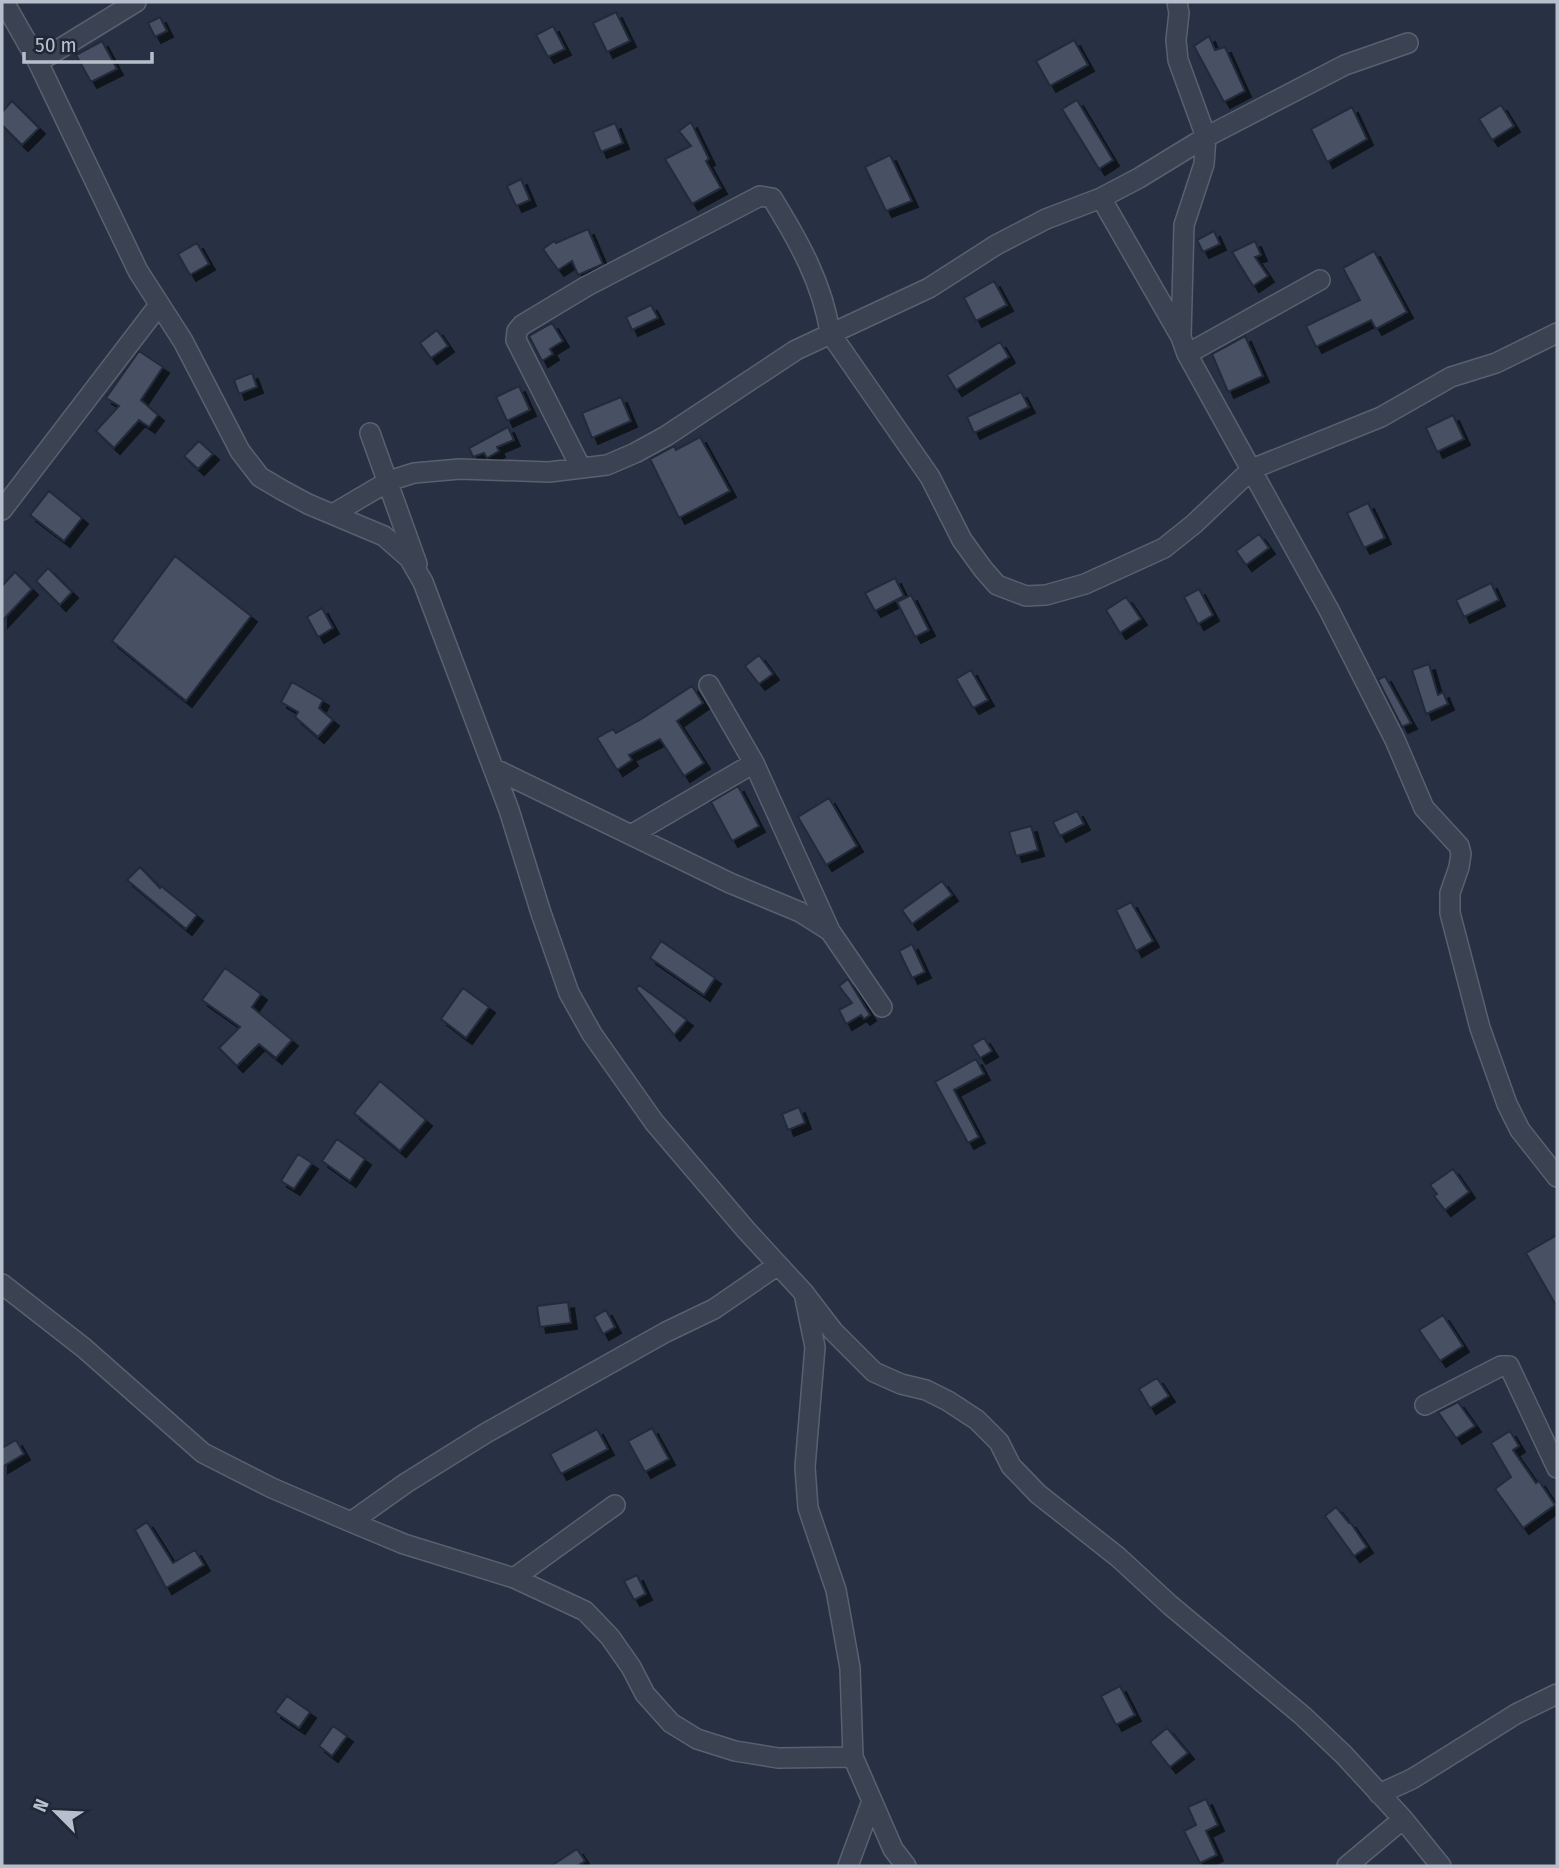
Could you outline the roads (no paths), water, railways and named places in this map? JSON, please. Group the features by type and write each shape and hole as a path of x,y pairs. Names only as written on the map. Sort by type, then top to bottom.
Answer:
{"street":[{"path":"4,2 38,62 138,271 183,341 240,451 260,477 308,505 384,536 409,558 423,582"},
{"path":"38,62 136,2"},
{"path":"1177,2 1178,60 1206,137 1204,164 1184,225 1184,345"},
{"path":"333,514 389,481 414,473 549,472 607,465 645,447 796,351 929,288 996,245 1046,219 1101,198 1206,137 1345,65 1408,43"},
{"path":"581,468 516,340 517,331 522,325 587,286 760,196 767,195 772,198 792,230 815,277 827,311 830,333 930,477 962,540 997,585 1026,596 1046,595 1085,584 1164,548 1194,524 1252,469 1381,417 1451,377 1496,363 1557,333"},
{"path":"1101,198 1335,622 1395,740 1424,808 1459,845 1461,854 1450,893 1450,913 1480,1028 1507,1104 1520,1130 1557,1177"},
{"path":"1184,345 1320,280"},
{"path":"2,510 159,305"},
{"path":"370,433 493,768 569,993 592,1034 654,1122 804,1293 833,1331 874,1372 901,1384 926,1390 977,1420 999,1442 1011,1466 1038,1494 1118,1557 1170,1605 1303,1716 1344,1755 1403,1819 1441,1866"},
{"path":"709,685 754,763 830,931 882,1007"},
{"path":"631,835 754,763"},
{"path":"493,768 730,883 800,912 830,931"},
{"path":"351,1522 486,1433 666,1332 714,1309 778,1265"},
{"path":"2,1284 84,1348 203,1452 272,1488 351,1522 404,1544 514,1578 585,1611 610,1637 645,1694 671,1723 697,1739 735,1751 778,1758 853,1757"},
{"path":"804,1293 815,1347 804,1467 808,1508 836,1590 850,1668 853,1757 893,1849 906,1866"},
{"path":"1425,1405 1501,1366 1509,1366 1557,1468"},
{"path":"514,1578 615,1505"},
{"path":"1379,1794 1412,1779 1516,1714 1557,1694"},
{"path":"848,1866 872,1801"},
{"path":"1347,1866 1403,1819"}]}
